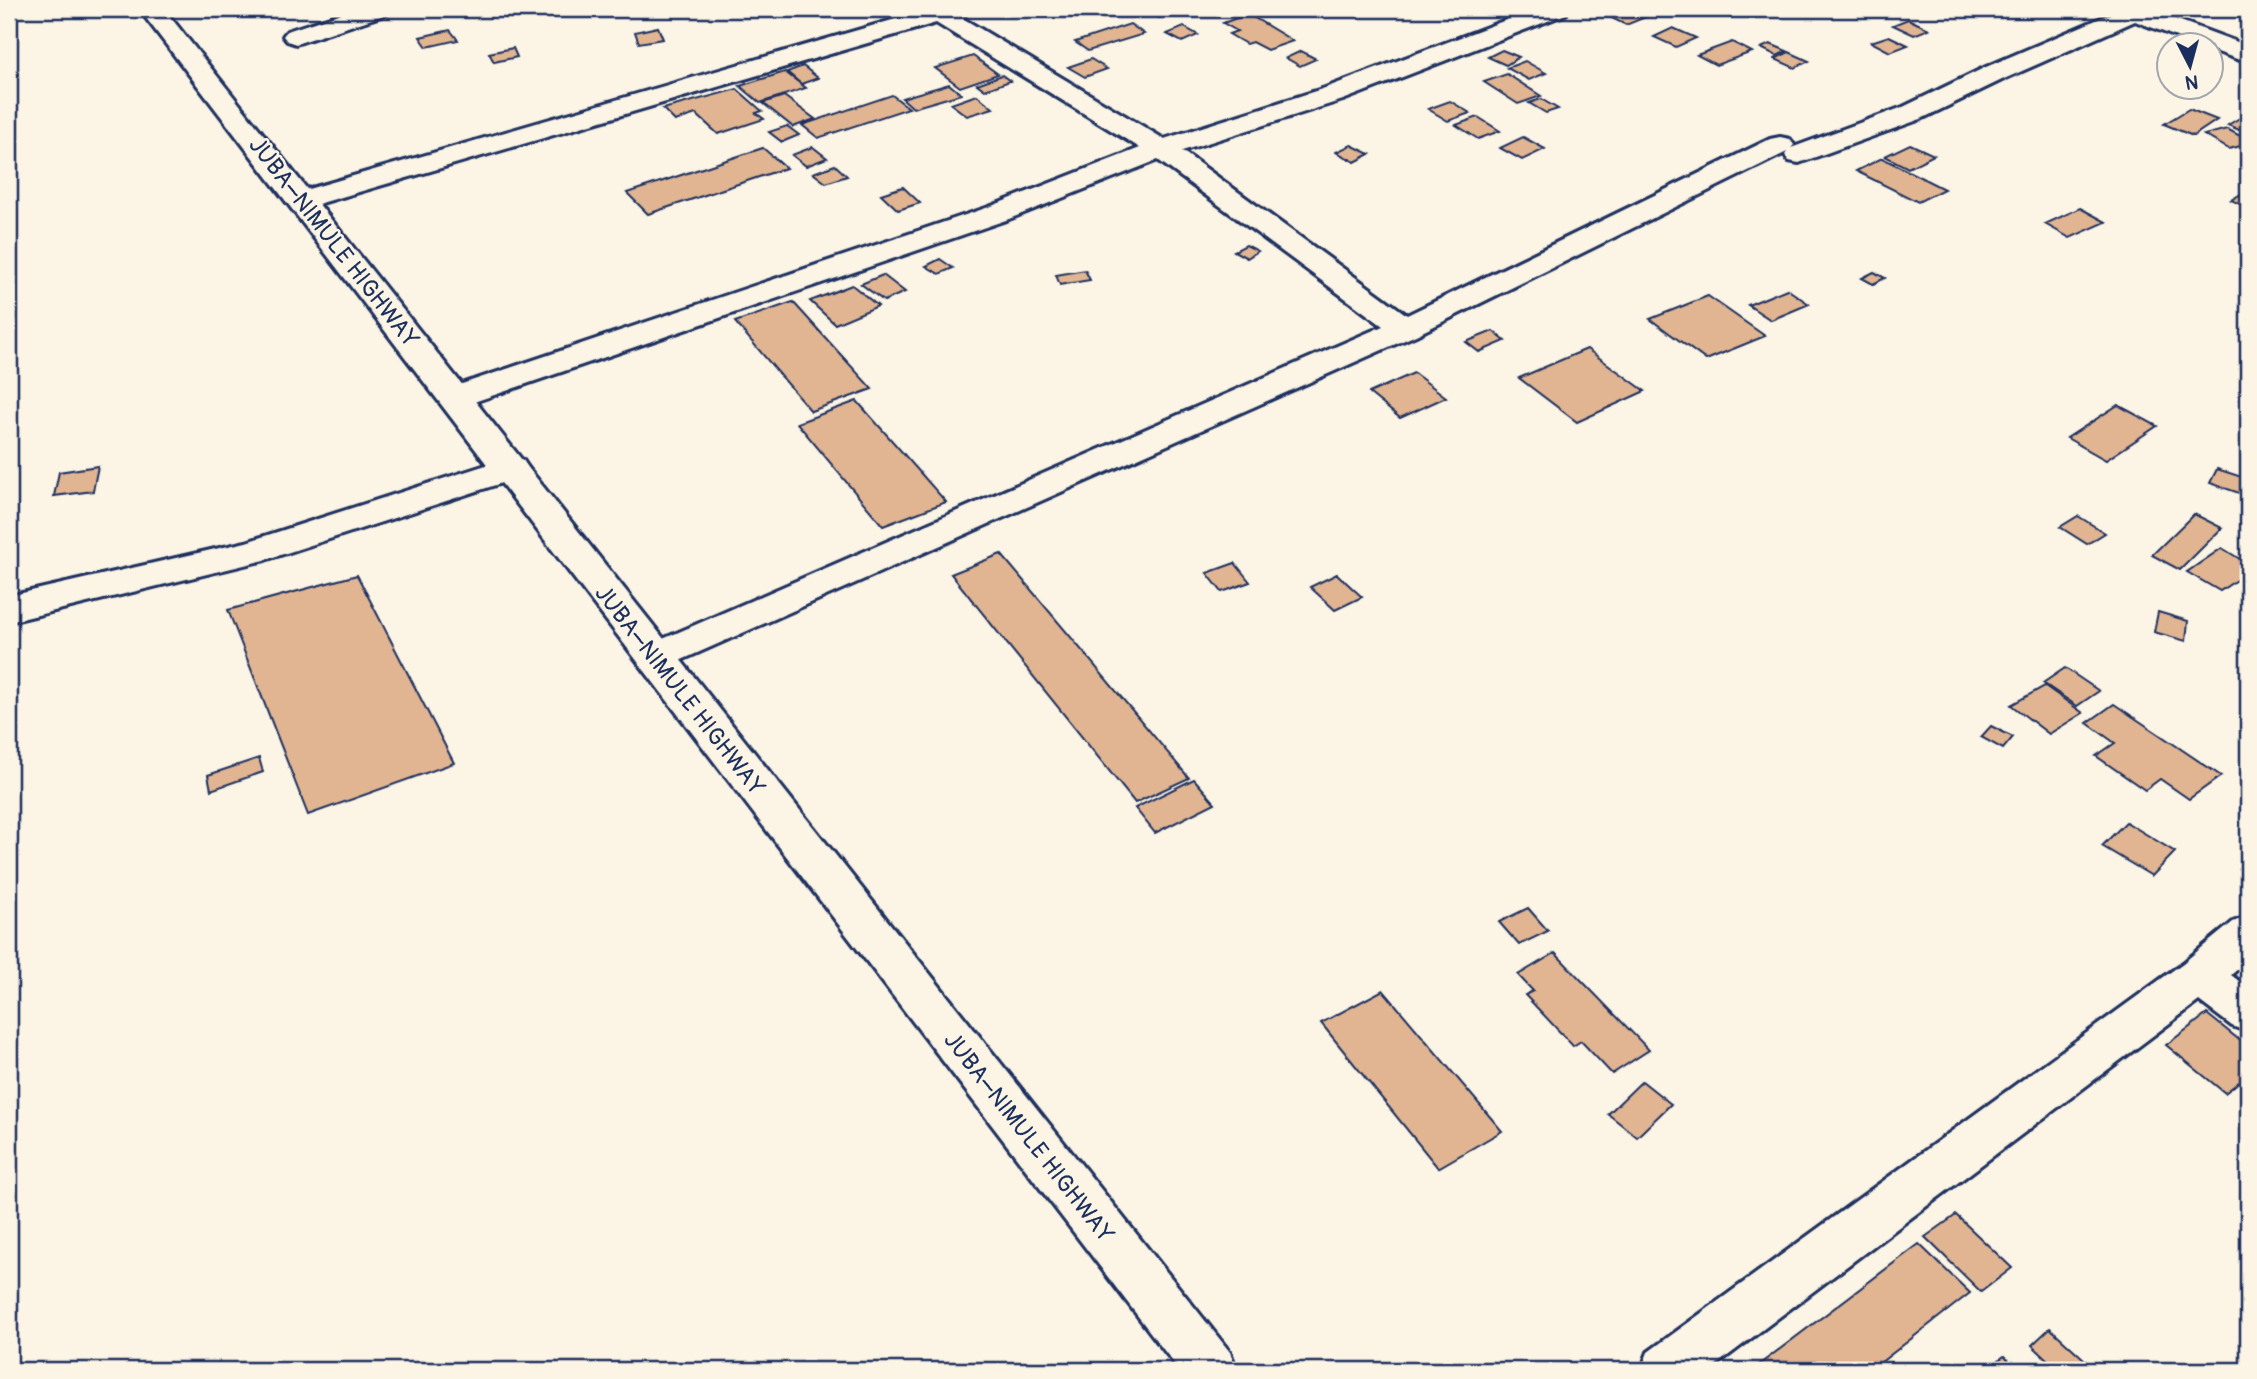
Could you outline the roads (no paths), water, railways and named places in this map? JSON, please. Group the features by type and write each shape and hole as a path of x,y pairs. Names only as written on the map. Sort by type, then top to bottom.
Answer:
{"street":[{"name":"JUBA–NIMULE HIGHWAY","path":"151,9 456,397 654,657 1211,1370"},
{"path":"296,36 378,9"},
{"path":"456,397 999,213 1161,149 1334,94 1558,9"},
{"path":"301,200 942,11 1161,149 1405,328"},
{"path":"654,657 1405,328 1789,150 1912,113 2129,11 2248,55"},
{"path":"9,609 252,552 511,468"},
{"path":"1667,1370 2199,976 2248,934"},
{"path":"2199,976 2248,1013"}]}
